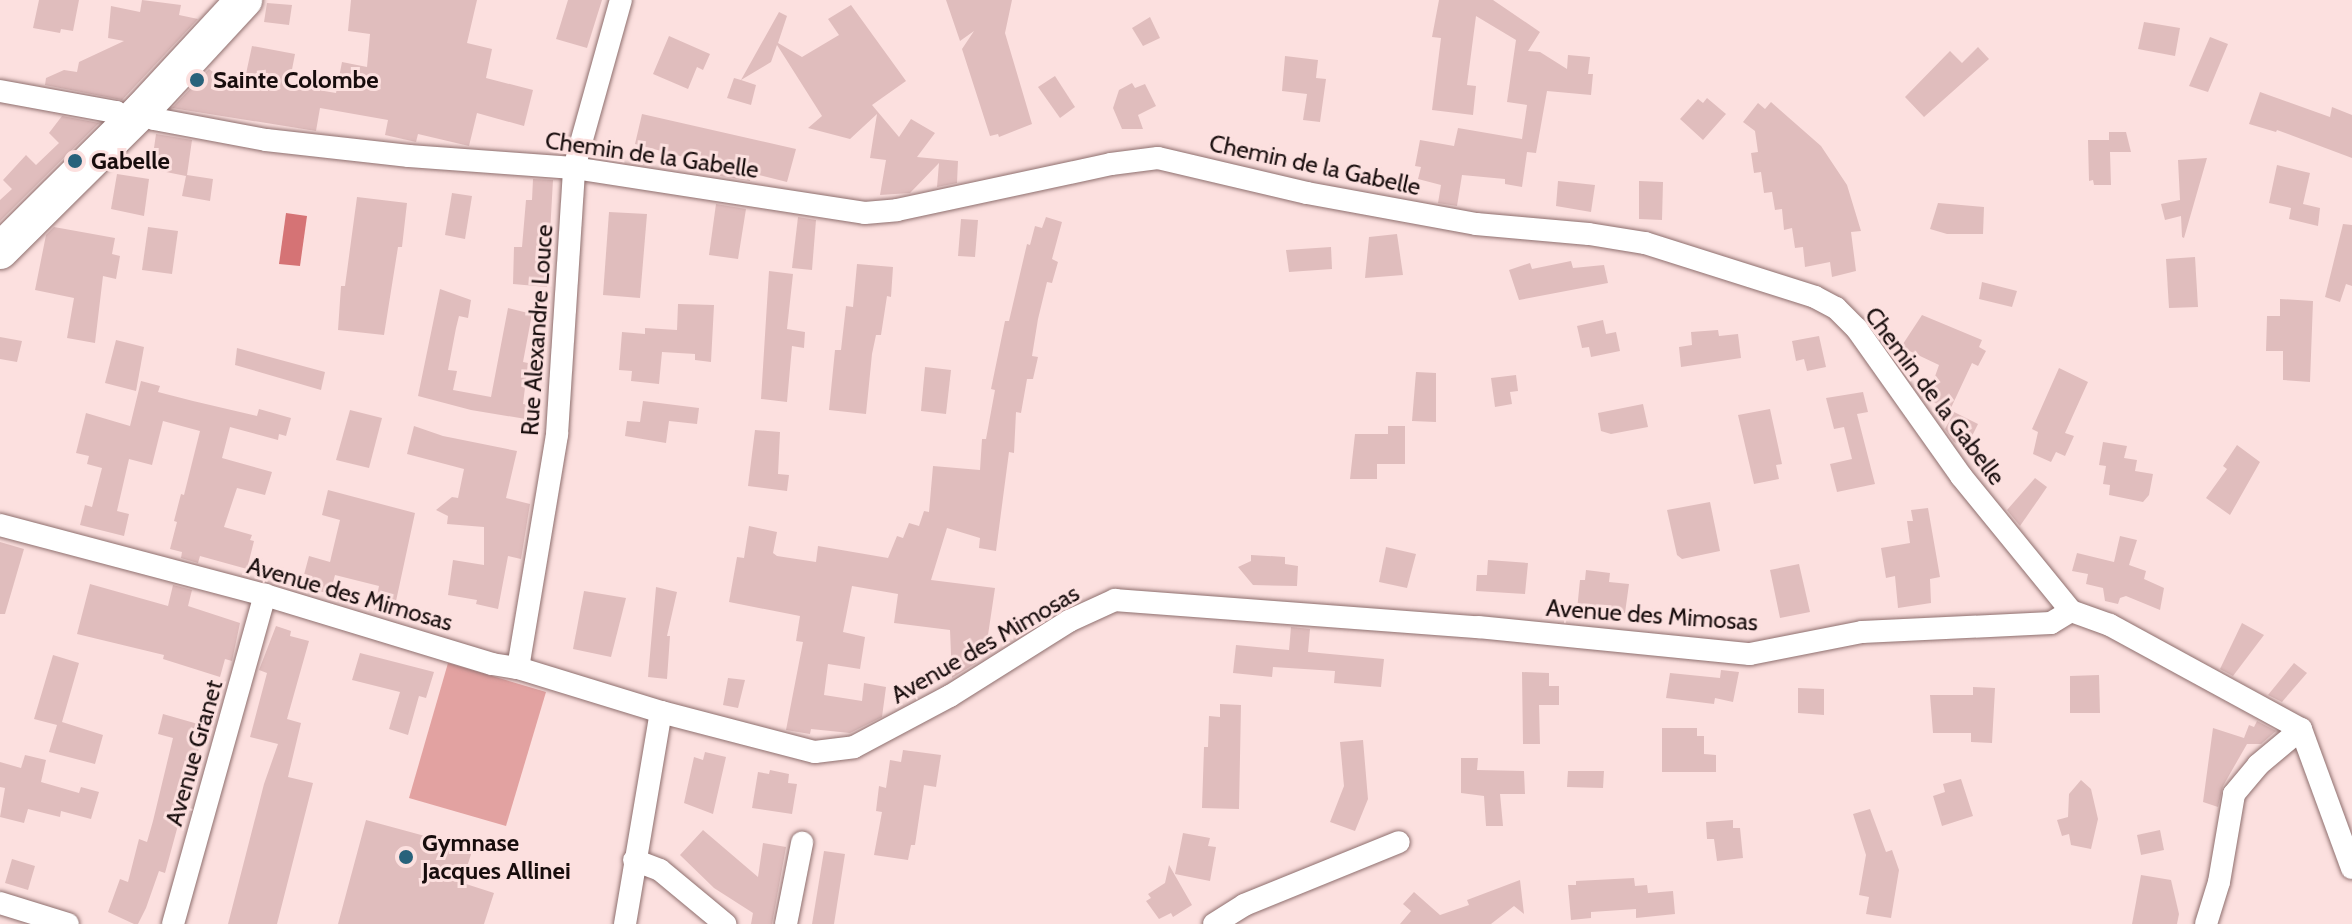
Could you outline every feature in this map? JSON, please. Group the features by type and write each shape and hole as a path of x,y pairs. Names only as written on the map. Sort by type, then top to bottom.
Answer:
{"main road":[{"path":"0,251 136,116 244,0"}],"street":[{"name":"Rue Alexandre Louce","path":"518,668 557,434 574,168 621,0"},
{"name":"Chemin de la Gabelle","path":"0,91 266,140 409,156 574,168 865,213 897,210 1111,164 1158,158 1307,193 1476,224 1589,234 1645,243 1815,297 1836,308 1857,329 1961,476 2071,611"},
{"name":"Avenue des Mimosas","path":"0,525 265,595 492,664 518,668 661,712 815,752 854,747 950,696 1069,621 1115,600 1478,627 1750,654 1862,632 2051,623 2071,611"},
{"name":"Avenue Granet","path":"173,924 265,595"},
{"path":"2071,611 2110,625 2301,729 2352,868"},
{"path":"625,924 661,712"},
{"path":"2206,924 2219,882 2234,794 2258,765 2301,729"},
{"path":"1214,924 1244,905 1399,842"},
{"path":"786,924 802,843"},
{"path":"634,860 660,870 725,924"},
{"path":"0,903 68,924"}],"shaded area":[{"path":"286,213 307,216 300,266 279,264"},
{"path":"448,663 546,692 506,826 409,798"}],"building":[{"path":"39,0 79,0 73,31 61,29 60,33 33,28"},
{"path":"142,0 181,5 179,15 198,19 122,100 45,85 46,78 64,70 77,72 79,62 124,41 108,38 111,6 140,12"},
{"path":"351,0 477,0 467,43 492,49 486,78 533,90 524,126 477,113 469,146 418,134 416,142 385,135 388,120 320,108 316,131 172,108 209,69 217,75 244,83 252,46 295,54 289,85 336,93 342,62 367,67 370,34 348,31"},
{"path":"568,0 602,0 587,48 556,39"},
{"path":"946,0 1012,0 1005,33 1032,124 999,137 998,134 990,136 962,49 974,31 960,41"},
{"path":"1439,0 1493,0 1540,32 1528,51 1540,52 1567,69 1568,55 1590,57 1588,74 1593,74 1591,95 1547,91 1536,153 1527,152 1522,187 1505,184 1505,179 1462,175 1457,206 1438,203 1441,185 1418,179 1421,167 1415,166 1420,140 1454,146 1458,128 1522,139 1527,105 1507,102 1516,40 1476,16 1467,85 1476,86 1473,115 1432,110 1441,38 1432,37"},
{"path":"267,3 292,5 289,25 264,22"},
{"path":"851,5 906,81 872,105 899,137 911,119 935,133 917,157 958,161 957,183 937,187 939,163 910,193 880,195 886,160 870,158 877,114 850,139 808,128 822,116 777,45 771,62 741,80 779,12 787,16 778,43 802,57 839,35 828,19"},
{"path":"1150,17 1160,38 1143,46 1132,28"},
{"path":"2144,22 2180,28 2175,56 2138,49"},
{"path":"669,36 710,54 703,70 697,67 688,89 653,74"},
{"path":"2210,37 2228,44 2208,92 2189,86"},
{"path":"1978,47 1989,59 1924,117 1905,97 1950,51 1962,63"},
{"path":"1285,56 1318,60 1316,78 1326,79 1320,122 1303,120 1307,94 1282,91"},
{"path":"1055,76 1075,107 1060,118 1038,87"},
{"path":"734,78 756,85 751,105 727,98"},
{"path":"1132,83 1135,88 1145,84 1156,106 1138,115 1143,129 1122,129 1113,108 1119,90"},
{"path":"2260,92 2330,117 2332,107 2352,115 2352,158 2277,130 2249,124"},
{"path":"1707,98 1726,114 1703,140 1680,119 1698,99 1703,103"},
{"path":"1771,102 1821,146 1847,185 1861,231 1851,232 1856,271 1832,277 1830,262 1805,267 1803,247 1795,248 1792,228 1784,230 1782,209 1775,210 1772,192 1764,193 1761,172 1754,173 1751,153 1758,152 1755,131 1743,122 1758,103 1765,109"},
{"path":"642,114 796,149 787,182 751,173 750,181 720,176 721,167 635,144"},
{"path":"62,116 99,123 0,221 0,200 12,189 3,180 26,155 36,165 59,143 49,133"},
{"path":"2109,132 2126,132 2131,152 2110,152 2111,185 2094,185 2093,180 2089,181 2088,140 2109,140"},
{"path":"156,134 192,140 187,175 213,179 210,201 182,196 186,176 151,169"},
{"path":"2207,158 2184,238 2181,216 2165,220 2161,204 2180,200 2178,160"},
{"path":"2277,165 2310,173 2303,204 2320,208 2318,226 2289,219 2291,208 2269,203"},
{"path":"117,174 149,179 144,216 111,209"},
{"path":"533,179 553,180 547,287 513,284 514,247 522,247 526,200 532,200"},
{"path":"1558,181 1595,185 1591,212 1556,206"},
{"path":"1639,181 1663,182 1662,220 1639,219"},
{"path":"452,193 472,196 465,239 445,235"},
{"path":"357,197 407,203 402,247 398,247 384,335 338,330 341,286 345,286"},
{"path":"1938,203 1984,207 1983,234 1947,234 1930,229"},
{"path":"716,204 746,209 738,259 709,255"},
{"path":"609,212 647,214 640,298 603,295"},
{"path":"798,217 816,220 812,270 792,268"},
{"path":"1046,217 1062,222 1052,259 1058,262 1052,283 1047,282 1038,319 1032,356 1038,357 1033,379 1027,379 1021,413 1016,412 1014,453 1009,452 996,551 979,548 980,538 947,528 931,580 995,588 988,635 991,635 991,653 976,653 976,663 952,678 950,630 894,623 898,594 852,586 843,632 865,637 860,669 828,664 824,695 862,701 864,683 886,687 882,717 850,733 811,729 810,734 786,730 803,642 796,641 800,616 729,602 737,557 744,558 749,526 777,532 773,553 777,556 816,562 818,546 888,558 897,536 903,538 909,523 919,526 924,511 929,512 933,466 980,470 982,439 986,439 995,390 991,389 1005,321 1009,321 1027,244 1030,245 1035,226 1042,228"},
{"path":"961,219 978,220 975,257 958,256"},
{"path":"2343,224 2352,225 2352,286 2346,284 2340,302 2325,297"},
{"path":"54,227 115,238 112,254 120,256 116,279 103,276 95,343 67,338 74,298 35,290 46,235"},
{"path":"148,227 178,231 172,274 142,270"},
{"path":"1397,234 1403,275 1365,278 1369,237"},
{"path":"1331,247 1332,269 1289,272 1286,250"},
{"path":"2195,257 2198,307 2169,308 2166,259"},
{"path":"1571,261 1573,268 1604,265 1608,283 1519,300 1509,270 1530,263 1532,269"},
{"path":"857,264 893,267 891,297 887,296 881,335 876,335 872,354 866,414 829,410 835,350 841,350 846,306 853,307"},
{"path":"769,271 793,274 787,329 805,332 804,348 792,346 787,402 761,399"},
{"path":"1982,282 2017,291 2012,307 1979,299"},
{"path":"440,289 471,300 468,318 459,316 456,328 448,370 457,371 453,390 491,397 508,308 532,314 523,362 528,363 523,404 535,406 532,420 471,410 418,396"},
{"path":"2280,299 2313,301 2310,382 2283,380 2283,351 2266,351 2267,316 2280,316"},
{"path":"678,304 714,305 711,362 695,360 695,354 662,352 659,384 631,381 632,371 619,370 622,332 645,334 645,328 677,330"},
{"path":"1922,315 1982,340 1979,347 1986,351 1978,366 1972,363 1950,410 1927,399 1939,365 1901,347"},
{"path":"1603,320 1606,334 1616,332 1620,351 1591,357 1589,347 1582,348 1577,326"},
{"path":"1718,330 1719,336 1738,334 1741,358 1681,367 1679,347 1692,345 1691,332"},
{"path":"1819,336 1826,367 1807,371 1804,359 1796,361 1792,341"},
{"path":"0,337 22,341 17,362 0,359"},
{"path":"116,340 144,347 136,391 105,383"},
{"path":"237,348 325,372 321,390 235,365"},
{"path":"925,367 951,370 946,414 921,411"},
{"path":"2059,368 2088,382 2065,433 2074,436 2065,456 2056,452 2051,462 2033,454 2038,432 2032,429"},
{"path":"1416,372 1436,373 1436,422 1412,421"},
{"path":"1516,375 1518,391 1510,392 1512,404 1495,407 1491,378"},
{"path":"141,381 160,386 158,392 193,401 257,416 259,409 291,418 286,436 279,434 278,440 230,427 222,458 272,472 265,495 237,488 224,527 252,535 250,540 254,541 247,569 200,556 198,563 181,558 182,552 170,549 177,522 174,521 200,431 163,421 152,465 129,459 117,511 129,514 124,536 80,525 85,505 92,507 102,468 87,464 89,456 76,453 86,413 130,426"},
{"path":"1863,392 1868,412 1857,414 1875,484 1837,492 1830,464 1852,459 1844,427 1834,429 1826,398"},
{"path":"643,401 699,408 697,424 669,421 666,443 625,436 627,421 640,422"},
{"path":"1643,404 1648,427 1611,434 1601,431 1598,413"},
{"path":"1770,409 1782,464 1776,465 1779,479 1754,484 1738,415"},
{"path":"350,410 382,418 369,468 336,460"},
{"path":"1954,412 1978,424 1966,448 1954,442 1945,429"},
{"path":"414,426 443,436 517,451 506,498 530,504 521,559 508,556 498,609 476,604 477,600 448,595 453,560 484,565 484,527 447,524 448,516 436,510 452,497 458,498 464,469 407,454"},
{"path":"1388,426 1405,426 1405,464 1377,464 1377,479 1350,479 1355,434 1388,434"},
{"path":"755,430 780,432 778,474 789,475 787,491 748,486"},
{"path":"2103,442 2127,446 2124,458 2137,460 2135,471 2153,474 2149,495 2143,502 2109,495 2110,485 2103,484 2106,466 2099,465"},
{"path":"2237,445 2260,462 2230,515 2206,498 2227,469 2223,466"},
{"path":"2035,478 2047,487 2020,526 2007,510"},
{"path":"328,490 415,513 393,615 374,610 379,586 335,575 330,594 301,586 309,556 330,562 340,520 322,515"},
{"path":"1710,502 1720,551 1682,559 1677,555 1667,510"},
{"path":"1928,508 1940,577 1930,579 1931,603 1898,608 1895,576 1886,578 1881,548 1910,543 1907,521 1913,521 1911,510"},
{"path":"2120,536 2137,540 2129,565 2146,571 2144,579 2164,588 2160,610 2126,596 2120,598 2118,604 2105,601 2103,588 2086,584 2088,574 2072,571 2077,553 2114,562"},
{"path":"0,542 24,549 5,614 0,614"},
{"path":"1386,547 1416,554 1407,588 1379,582"},
{"path":"1251,555 1285,557 1285,564 1298,566 1297,586 1253,585 1238,567 1251,561"},
{"path":"1488,560 1528,563 1525,594 1476,591 1477,575 1487,575"},
{"path":"1799,564 1810,612 1780,618 1770,570"},
{"path":"1586,570 1610,573 1609,582 1629,584 1625,613 1577,610 1580,580 1585,580"},
{"path":"90,584 168,606 173,585 192,590 188,606 240,623 232,661 225,659 220,677 163,659 164,655 77,634"},
{"path":"656,587 677,592 667,636 670,636 667,679 648,677"},
{"path":"584,591 626,598 611,657 573,649"},
{"path":"2242,623 2264,635 2233,676 2220,669"},
{"path":"276,626 291,631 290,636 309,641 287,719 301,723 288,777 313,783 277,924 228,924 264,784 278,744 250,737 267,673 259,670"},
{"path":"1291,627 1310,629 1308,652 1384,659 1381,687 1334,683 1335,671 1273,667 1272,677 1233,673 1236,645 1289,650"},
{"path":"360,653 434,672 426,698 419,696 408,735 389,729 400,692 352,680"},
{"path":"53,655 79,663 62,722 103,735 95,764 49,752 57,725 34,719"},
{"path":"2294,663 2307,673 2282,702 2268,695"},
{"path":"1721,670 1739,672 1733,702 1715,698 1714,704 1666,698 1670,673 1720,678"},
{"path":"1522,672 1549,673 1549,686 1559,686 1559,705 1539,705 1540,744 1523,744"},
{"path":"2099,675 2100,713 2070,713 2070,676"},
{"path":"728,678 745,680 738,708 723,705"},
{"path":"1973,687 1995,688 1992,743 1971,742 1971,733 1933,733 1930,695 1973,695"},
{"path":"1798,688 1824,689 1824,715 1798,713"},
{"path":"1220,704 1241,705 1239,809 1202,808 1204,747 1208,747 1209,716 1220,717"},
{"path":"163,714 205,726 165,873 159,871 146,908 138,924 134,924 108,912 120,879 128,882 139,839 147,842 153,821 173,738 158,734"},
{"path":"2257,721 2276,731 2261,744 2247,744 2223,786 2218,807 2203,802 2213,728 2244,738 2249,725 2254,727"},
{"path":"1662,728 1697,728 1697,736 1704,736 1704,754 1716,755 1716,772 1662,772"},
{"path":"1363,740 1368,799 1355,831 1330,822 1344,786 1340,742"},
{"path":"903,750 941,755 936,787 924,785 915,845 911,845 908,860 874,855 882,812 876,811 879,786 886,788 890,760 901,762"},
{"path":"705,752 726,757 713,814 684,803 694,757 703,760"},
{"path":"25,755 46,760 41,782 79,793 81,787 99,792 91,819 61,811 60,817 28,809 24,823 0,817 5,788 0,787 0,762 21,768"},
{"path":"1461,758 1478,758 1477,770 1524,771 1525,794 1500,794 1503,826 1486,826 1484,796 1461,793"},
{"path":"770,770 789,774 788,783 797,784 792,814 752,808 758,772 769,774"},
{"path":"1568,771 1604,771 1603,788 1567,787"},
{"path":"1961,779 1973,816 1942,826 1933,796 1945,792 1943,784"},
{"path":"2081,780 2091,789 2098,819 2091,849 2071,845 2069,834 2062,836 2057,820 2068,817 2069,794"},
{"path":"1870,809 1886,852 1892,850 1899,870 1891,918 1866,914 1869,897 1859,895 1866,855 1853,814"},
{"name":"Gymnase Jacques Allinei","path":"366,820 458,845 459,837 475,842 465,873 469,874 466,884 494,893 484,924 338,924"},
{"path":"1733,820 1733,828 1740,828 1743,858 1717,861 1714,839 1707,839 1706,822"},
{"path":"703,830 758,877 763,843 786,847 772,924 751,924 753,913 714,888 680,855"},
{"path":"2160,830 2164,850 2141,855 2137,835"},
{"path":"1183,833 1210,838 1208,846 1216,847 1210,881 1175,874"},
{"path":"824,851 845,854 834,924 812,924"},
{"path":"12,859 35,866 28,890 5,883"},
{"path":"1169,865 1192,905 1173,917 1171,913 1159,919 1146,901 1151,898 1148,894 1165,883"},
{"path":"2141,875 2171,880 2179,914 2177,924 2132,924"},
{"path":"1634,878 1635,886 1647,885 1648,893 1673,891 1675,914 1636,918 1636,909 1591,912 1591,918 1571,920 1568,885 1576,885 1576,881"},
{"path":"1520,880 1524,914 1514,906 1491,924 1400,924 1411,911 1403,904 1414,892 1440,915 1469,905 1467,900"}],"place":[{"name":"Sainte Colombe","path":"197,80"},
{"name":"Gabelle","path":"75,161"},
{"name":"Gymnase Jacques Allinei","path":"406,857"}]}
